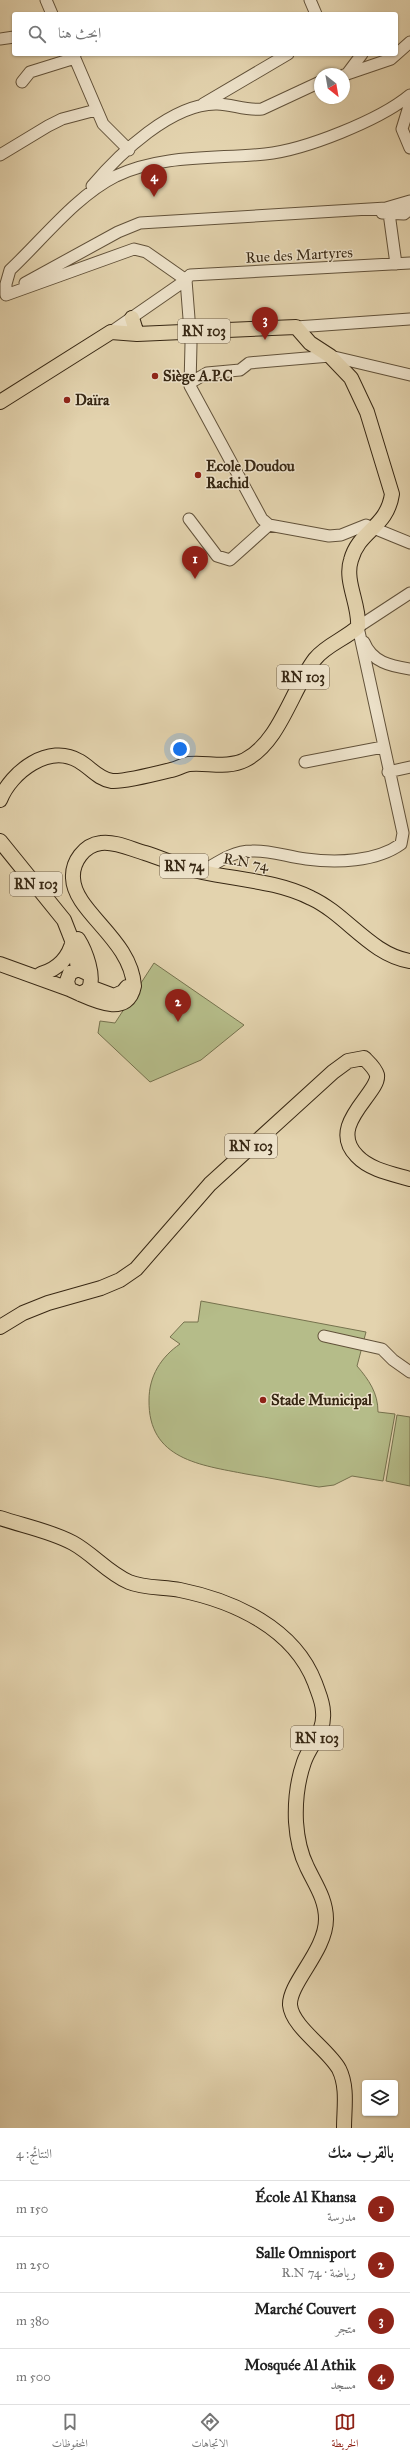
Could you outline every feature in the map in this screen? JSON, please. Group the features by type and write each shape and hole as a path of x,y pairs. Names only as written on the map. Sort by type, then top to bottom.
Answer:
{"main road":[{"path":"132,318 137,334"},
{"path":"296,326 310,343 330,356 351,378 367,412 391,486 391,506 386,517 363,539 350,560 351,582 359,614 358,627"},
{"name":"RN 103","path":"112,332 137,334 296,326"},
{"path":"0,402 112,332"},
{"name":"RN 103","path":"0,800 20,773 40,759 60,753 78,760 98,776 113,781 172,770 187,764 220,765 244,760 254,754 271,736 316,657 358,627"},
{"name":"RN 103","path":"0,841 42,891 71,935 80,981"},
{"name":"R.N 74","path":"0,964 35,974 80,981 105,1005 121,1004 133,991 132,973 122,950 82,901 73,879 74,866 80,855 90,847 100,843 117,844 201,872 265,882 311,898 343,917 380,949 390,955 410,961"},
{"path":"35,974 60,965 69,954 71,935"},
{"name":"RN 103","path":"0,1326 23,1313 48,1303 100,1288 120,1280 136,1269 210,1184 348,1060 364,1058 377,1075 372,1089 352,1116 348,1135 350,1144 356,1156 371,1166 410,1179"},
{"name":"RN 103","path":"0,1518 72,1542 130,1583 181,1590 239,1610 269,1625 285,1637 301,1654 311,1673 324,1712 322,1730 302,1767 296,1794 296,1823 299,1848 320,1890 326,1920 323,1935 316,1954 291,1996 290,2006 297,2020 339,2069 345,2093 344,2128"}],"street":[{"path":"46,0 51,12"},
{"path":"310,0 315,12"},
{"path":"0,39 12,37"},
{"path":"398,52 410,42"},
{"path":"22,82 30,72 74,56 103,124 129,150"},
{"path":"198,107 285,56"},
{"path":"350,68 360,56"},
{"path":"350,72 390,59 394,56"},
{"path":"79,202 103,174 129,150 162,122 180,111 216,104 252,110 262,109 314,85"},
{"path":"3,288 10,270 79,202 98,186 137,168 182,158 267,154 290,149 359,124 395,108 410,95"},
{"path":"410,103 402,133 410,148"},
{"path":"0,155 55,122 96,110"},
{"path":"3,288 118,232 140,223 386,208 410,201"},
{"path":"362,209 374,213 404,214 410,209"},
{"path":"390,213 396,264"},
{"path":"3,288 134,249 146,252 188,278"},
{"name":"Rue des Martyres","path":"188,278 410,263"},
{"path":"112,332 188,278"},
{"path":"188,278 190,383 262,519 269,525 329,536 341,535 366,525 410,543"},
{"path":"296,326 410,319"},
{"path":"190,383 207,373 240,370 249,363 330,356 410,375"},
{"path":"188,519 216,556 230,560 269,525"},
{"path":"358,627 410,593"},
{"path":"358,627 367,649 376,658 388,666 410,669"},
{"path":"201,872 229,856 251,851 328,861 374,856 389,852 401,844 404,833 388,772 358,627"},
{"path":"305,762 383,747"},
{"path":"388,772 410,767"},
{"path":"324,1336 382,1349 393,1360 410,1372"}],"green space":[{"path":"154,963 244,1025 201,1060 150,1082 98,1033 100,1021 115,1023"},
{"name":"Stade Municipal","path":"201,1301 366,1332 357,1366 375,1393 378,1412 395,1414 383,1481 352,1476 334,1485 319,1487 212,1467 180,1456 167,1447 157,1436 151,1420 149,1400 151,1383 157,1368 162,1361 180,1344 170,1337 184,1322 198,1322"},
{"path":"397,1415 410,1417 410,1486 386,1481"}],"place":[{"name":"Mosquée Al Athik","path":"154,197"},
{"name":"Marché Couvert","path":"265,340"},
{"name":"Siège A.P.C","path":"155,376"},
{"name":"Daïra","path":"67,400"},
{"name":"Ecole Doudou Rachid","path":"198,475"},
{"name":"École Al Khansa","path":"195,579"},
{"name":"Salle Omnisport","path":"178,1022"},
{"name":"Stade Municipal","path":"263,1400"}]}
